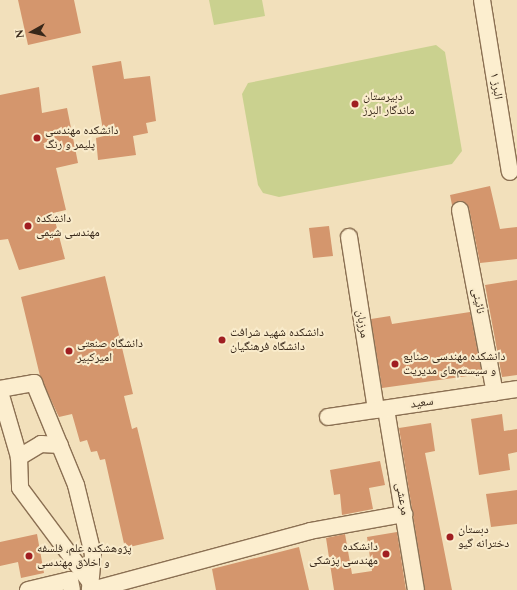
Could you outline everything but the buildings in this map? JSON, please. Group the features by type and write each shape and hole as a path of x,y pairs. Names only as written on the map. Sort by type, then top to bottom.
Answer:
{"street":[{"name":"البرز ۱","path":"482,0 510,172"},
{"name":"نائینی","path":"460,210 495,393"},
{"name":"مرزبان","path":"349,238 381,409"},
{"path":"34,383 76,485 93,554 91,587 20,488 19,457 0,391 34,383"},
{"name":"سعید","path":"328,417 517,389"},
{"name":"مرعشی","path":"381,409 404,514 416,590"},
{"path":"19,457 41,444 60,445"},
{"path":"91,587 310,531 404,514"},
{"path":"28,590 70,580 72,590"}],"green space":[{"path":"209,0 262,0 265,16 214,25"},
{"path":"436,45 445,52 462,151 452,164 279,197 263,193 258,185 242,94 248,83"}],"place":[{"name":"دبیرستان ماندگار البرز","path":"355,104"},
{"name":"دانشکده مهندسی پلیمر و رنگ","path":"37,138"},
{"name":"دانشکده مهندسی شیمی","path":"28,226"},
{"name":"دانشکده شهید شرافت دانشگاه فرهنگیان","path":"222,340"},
{"name":"دانشگاه صنعتی امیرکبیر","path":"69,351"},
{"name":"دانشکده مهندسی صنایع و سیستم‌های مدیریت","path":"395,364"},
{"name":"دبستان دخترانه گیو","path":"450,537"},
{"name":"دانشکده مهندسی پزشکی","path":"386,554"},
{"name":"پژوهشکده علم، فلسفه و اخلاق مهندسی","path":"29,556"}]}
